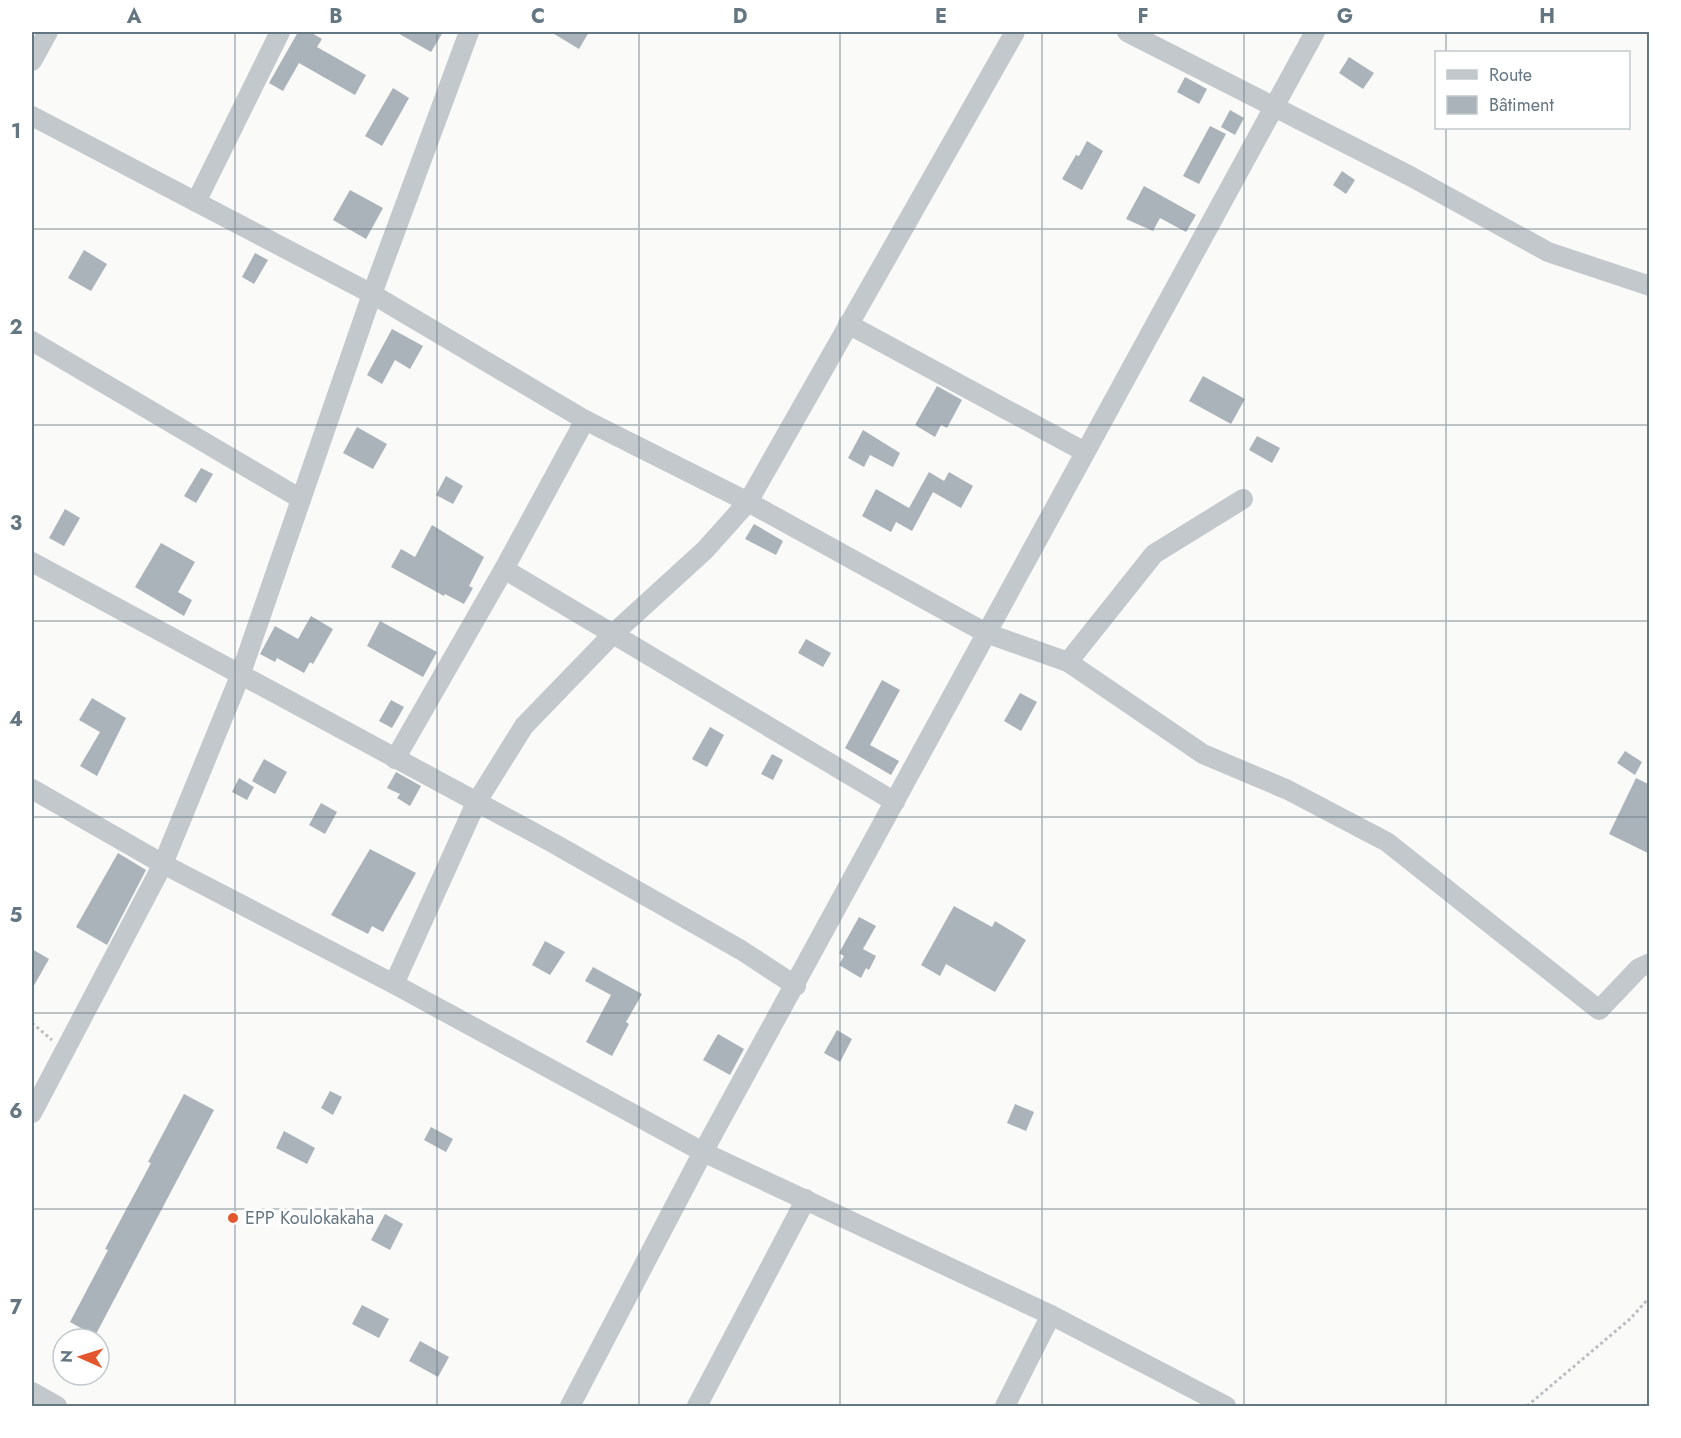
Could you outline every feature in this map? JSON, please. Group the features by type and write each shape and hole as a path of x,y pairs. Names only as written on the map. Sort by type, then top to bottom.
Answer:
{"street":[{"path":"32,62 48,32"},
{"path":"196,202 280,32"},
{"path":"32,1113 163,864 240,676 372,294 469,32"},
{"path":"394,984 476,802 524,726 613,634 705,550 748,502 1015,32"},
{"path":"1127,32 1410,176 1548,252 1650,286"},
{"path":"570,1407 704,1152 1315,32"},
{"path":"32,117 372,294 585,420 748,502 986,633 1068,662 1203,754 1288,790 1387,842 1599,1010 1640,968 1650,963"},
{"path":"848,324 1085,452"},
{"path":"32,341 301,499"},
{"path":"395,759 504,569 585,420"},
{"path":"1068,662 1154,554 1243,499"},
{"path":"32,562 553,843 731,944 795,986"},
{"path":"504,569 895,802"},
{"path":"32,789 163,864 394,984 704,1152 1051,1315 1226,1407"},
{"path":"697,1407 806,1199"},
{"path":"1005,1407 1051,1315"},
{"path":"32,1392 57,1407"}],"path":[{"path":"32,1023 64,1051"},
{"path":"1527,1407 1630,1319 1650,1298"}],"building":[{"path":"298,32 310,32 322,39 317,47 366,75 355,95 299,63 283,91 269,83"},
{"path":"396,32 443,32 431,52"},
{"path":"551,32 589,32 579,49"},
{"path":"1349,57 1374,73 1363,89 1339,73"},
{"path":"1185,77 1207,89 1199,104 1177,92"},
{"path":"393,88 409,98 382,146 365,136"},
{"path":"1230,110 1244,118 1235,135 1221,127"},
{"path":"1210,126 1226,134 1199,184 1183,176"},
{"path":"1087,141 1103,151 1082,190 1062,179"},
{"path":"1342,171 1355,180 1346,194 1333,185"},
{"path":"1144,186 1196,215 1186,232 1160,218 1153,231 1126,219"},
{"path":"350,190 383,208 366,239 333,220"},
{"path":"84,250 107,264 91,291 68,278"},
{"path":"255,253 268,260 254,284 242,277"},
{"path":"392,329 423,346 410,369 395,360 382,384 367,375"},
{"path":"1203,376 1245,399 1231,424 1189,401"},
{"path":"937,386 962,400 947,428 941,425 935,437 915,425"},
{"path":"357,427 387,444 373,469 343,453"},
{"path":"863,430 900,453 893,467 870,455 864,467 848,458"},
{"path":"1257,436 1280,448 1272,463 1249,450"},
{"path":"201,468 213,474 196,503 184,496"},
{"path":"929,472 944,481 949,472 973,486 961,508 933,492 912,531 896,522 891,532 862,516 876,489 909,508"},
{"path":"446,476 463,486 453,504 436,495"},
{"path":"65,509 80,518 64,546 49,538"},
{"path":"754,524 783,541 776,555 745,539"},
{"path":"432,525 484,557 469,586 473,588 464,604 445,594 444,596 391,567 401,549 415,557"},
{"path":"161,543 195,562 178,592 192,600 184,616 135,587"},
{"path":"311,616 333,629 313,664 310,662 304,673 277,658 275,662 260,654 275,626 298,639"},
{"path":"380,621 437,652 423,677 367,646"},
{"path":"806,639 831,653 823,667 798,653"},
{"path":"882,680 900,690 870,745 899,761 891,775 845,748"},
{"path":"1020,693 1037,702 1021,731 1004,721"},
{"path":"92,698 126,718 97,776 80,766 100,732 79,720"},
{"path":"391,700 404,707 392,728 379,721"},
{"path":"710,727 724,735 707,767 692,759"},
{"path":"1625,751 1642,762 1635,775 1617,763"},
{"path":"772,754 783,760 773,780 761,774"},
{"path":"264,759 287,772 275,794 252,781"},
{"path":"396,772 421,786 410,806 397,798 400,794 387,788"},
{"path":"239,778 254,787 247,800 232,792"},
{"path":"1636,778 1650,785 1650,854 1609,834"},
{"path":"321,803 337,812 325,834 309,825"},
{"path":"370,849 416,873 383,932 372,926 368,934 331,915"},
{"path":"118,853 146,870 107,945 76,927"},
{"path":"954,906 992,927 995,921 1026,940 995,992 946,964 940,976 921,965"},
{"path":"859,917 876,926 863,949 876,956 869,970 866,968 861,978 839,965 844,956 839,953"},
{"path":"545,941 565,952 550,975 532,965"},
{"path":"32,949 49,959 32,989"},
{"path":"593,967 642,994 626,1022 629,1024 612,1056 586,1042 611,995 585,981"},
{"path":"837,1030 852,1039 840,1062 824,1053"},
{"path":"718,1034 744,1049 730,1075 703,1060"},
{"path":"330,1091 342,1097 333,1115 321,1108"},
{"path":"184,1094 214,1110 100,1327 79,1327 70,1322 108,1250 105,1249 151,1163 148,1162"},
{"path":"1015,1104 1034,1112 1026,1131 1007,1123"},
{"path":"431,1127 453,1139 446,1152 424,1140"},
{"path":"284,1131 315,1148 307,1164 276,1148"},
{"path":"385,1214 403,1224 390,1250 371,1240"},
{"path":"362,1305 389,1319 379,1338 352,1324"},
{"path":"420,1341 449,1357 438,1377 409,1361"}],"place":[{"name":"EPP Koulokakaha","path":"233,1218"}]}
